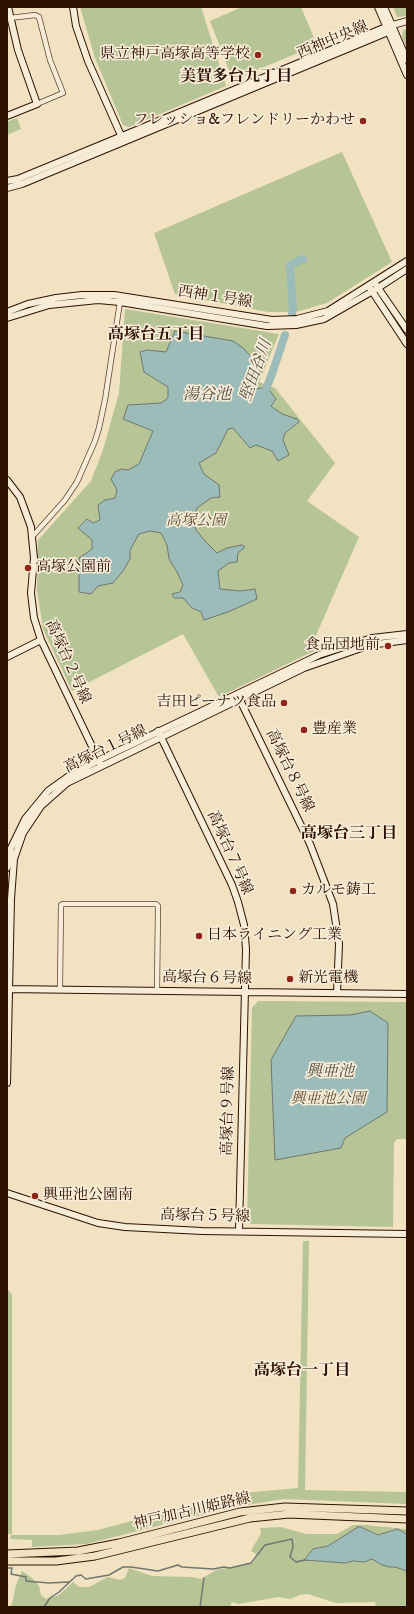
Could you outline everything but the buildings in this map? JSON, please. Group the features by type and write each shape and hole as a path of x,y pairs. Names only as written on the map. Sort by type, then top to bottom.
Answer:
{"main road":[{"name":"神戸加古川姫路線","path":"7,1554 78,1551 119,1543 240,1512 285,1507 407,1511"},
{"name":"神戸加古川姫路線","path":"7,1561 56,1561 95,1556 250,1518 289,1514 407,1519"}],"street":[{"path":"8,7 18,50 37,104"},
{"path":"73,7 76,26 88,61 123,139"},
{"path":"378,7 407,60"},
{"path":"384,7 389,28 407,75"},
{"path":"7,116 63,93 50,60 39,17 35,15 10,18"},
{"name":"西神中央線","path":"7,188 22,184 123,139 407,21"},
{"name":"西神中央線","path":"7,181 18,179 123,139"},
{"name":"西神１号線","path":"7,312 28,304 56,298 82,295 114,295 272,320 297,319 328,311 407,261"},
{"name":"西神１号線","path":"7,318 49,305 98,300 120,302 267,326 296,325 324,319 376,290 407,269"},
{"path":"371,284 405,319 407,330"},
{"path":"376,290 407,344"},
{"path":"32,537 65,500 78,482 95,440 106,400 120,302"},
{"name":"高塚台２号線","path":"7,480 20,497 31,527 34,558 31,593 34,618 41,640 100,763"},
{"name":"高塚台１号線","path":"7,1083 8,988 14,859 23,833 41,806 67,783 100,763 158,731 236,694 319,655 372,638 407,634"},
{"path":"7,657 41,640"},
{"name":"高塚台１号線","path":"7,868 11,848 25,819 38,800 69,776 161,738 304,668 370,645 407,640"},
{"name":"高塚台８号線","path":"236,694 310,844 333,904 339,944 337,993"},
{"name":"高塚台７号線","path":"158,731 220,859 238,902 245,933 244,993"},
{"path":"60,989 61,905 156,904 158,906 156,991"},
{"name":"高塚台６号線","path":"8,988 244,993 407,994"},
{"name":"高塚台９号線","path":"239,1230 244,993"},
{"name":"高塚台５号線","path":"7,1193 98,1223 125,1227 161,1230 239,1230 407,1234"}],"green space":[{"path":"80,7 201,7 226,86 129,127 123,125 95,58"},
{"name":"県立神戸高塚高等学校","path":"242,7 301,7 317,45 233,80 210,21"},
{"path":"393,7 407,7 407,16 397,17"},
{"path":"407,29 407,49 402,36 403,30"},
{"path":"17,118 21,129 7,135 7,122"},
{"path":"342,152 392,262 327,303 296,312 268,312 175,294 154,233"},
{"name":"高塚公園","path":"125,309 279,334 259,382 275,388 335,463 307,501 359,537 314,640 318,649 219,697 183,634 72,691 43,629 37,590 38,540 91,481 103,450 119,393"},
{"name":"興亜池公園","path":"258,1001 407,1002 407,1139 397,1139 394,1143 393,1227 251,1224 247,1220 252,1008"},
{"path":"303,1241 309,1241 305,1490 407,1492 407,1504 284,1499 233,1507 86,1544 32,1547 32,1540 10,1539 11,1535 59,1535 98,1530 232,1494 298,1488"},
{"path":"7,1289 12,1294 12,1534 7,1534"},
{"path":"353,1525 406,1529 407,1535 404,1532 393,1529 385,1534 378,1535 361,1527 328,1546 313,1549 304,1560 345,1563 353,1561 364,1562 372,1559 382,1565 407,1571 407,1607 376,1607 375,1602 336,1603 308,1594 290,1599 278,1597 239,1604 232,1602 230,1607 10,1607 16,1585 22,1571 32,1578 39,1586 41,1595 46,1599 59,1595 73,1582 79,1587 89,1587 108,1577 120,1580 125,1578 129,1568 152,1576 192,1577 201,1579 216,1570 253,1563 258,1555 251,1551 261,1533 260,1528 281,1527 306,1534 337,1534"}],"water":[{"name":"湯谷池","path":"175,331 233,341 243,348 256,362 243,379 250,390 261,388 270,391 276,399 271,406 282,414 297,419 299,422 285,433 283,440 289,455 278,461 272,451 256,445 250,448 233,428 228,429 216,453 199,463 204,474 219,485 220,497 211,498 197,508 193,522 196,530 217,553 227,548 242,545 245,547 238,553 237,562 229,563 218,571 220,589 240,591 255,589 257,599 228,612 204,620 201,612 192,608 183,598 174,598 172,594 180,592 183,585 169,559 167,545 161,533 150,531 139,534 130,550 130,559 123,571 113,583 98,586 91,594 79,592 79,558 92,549 92,540 78,528 87,519 93,523 100,520 98,505 105,500 115,498 117,490 111,479 115,472 121,469 128,470 139,464 153,431 123,419 128,405 161,403 168,398 168,387 144,372 140,352 147,350 166,352"},
{"name":"興亜池","path":"370,1011 388,1023 387,1112 345,1138 341,1148 275,1160 271,1060 296,1016 350,1015"},
{"path":"358,1527 378,1535 397,1529 404,1532 407,1535 407,1571 382,1565 372,1559 364,1562 353,1561 345,1563 304,1560 313,1549 328,1546"}],"waterway":[{"name":"堅田谷川","path":"292,314 293,308 290,265 303,259"},
{"name":"堅田谷川","path":"262,400 285,335"},
{"path":"44,1607 50,1598 59,1592 76,1576 81,1575 86,1579 109,1575 123,1567 158,1571 178,1565 182,1567 213,1569 224,1567 230,1568 251,1563 265,1545 292,1539 293,1547 290,1557 296,1562 305,1560"},
{"path":"7,1568 12,1568 11,1574 26,1577 26,1581 49,1583 69,1582"},
{"path":"200,1607 204,1578"}],"place":[{"name":"県立神戸高塚高等学校","path":"258,55"},
{"name":"フレッショ&フレンドリーかわせ","path":"363,121"},
{"name":"高塚公園前","path":"28,568"},
{"name":"食品団地前","path":"388,646"},
{"name":"吉田ピーナツ食品","path":"284,703"},
{"name":"豊産業","path":"304,730"},
{"name":"カルモ鋳工","path":"293,891"},
{"name":"日本ライニング工業","path":"199,936"},
{"name":"新光電機","path":"290,979"},
{"name":"興亜池公園南","path":"35,1196"}],"district":[{"name":"美賀多台九丁目","path":"236,78"},
{"name":"高塚台五丁目","path":"156,336"},
{"name":"高塚台三丁目","path":"349,835"},
{"name":"高塚台一丁目","path":"302,1372"}]}
